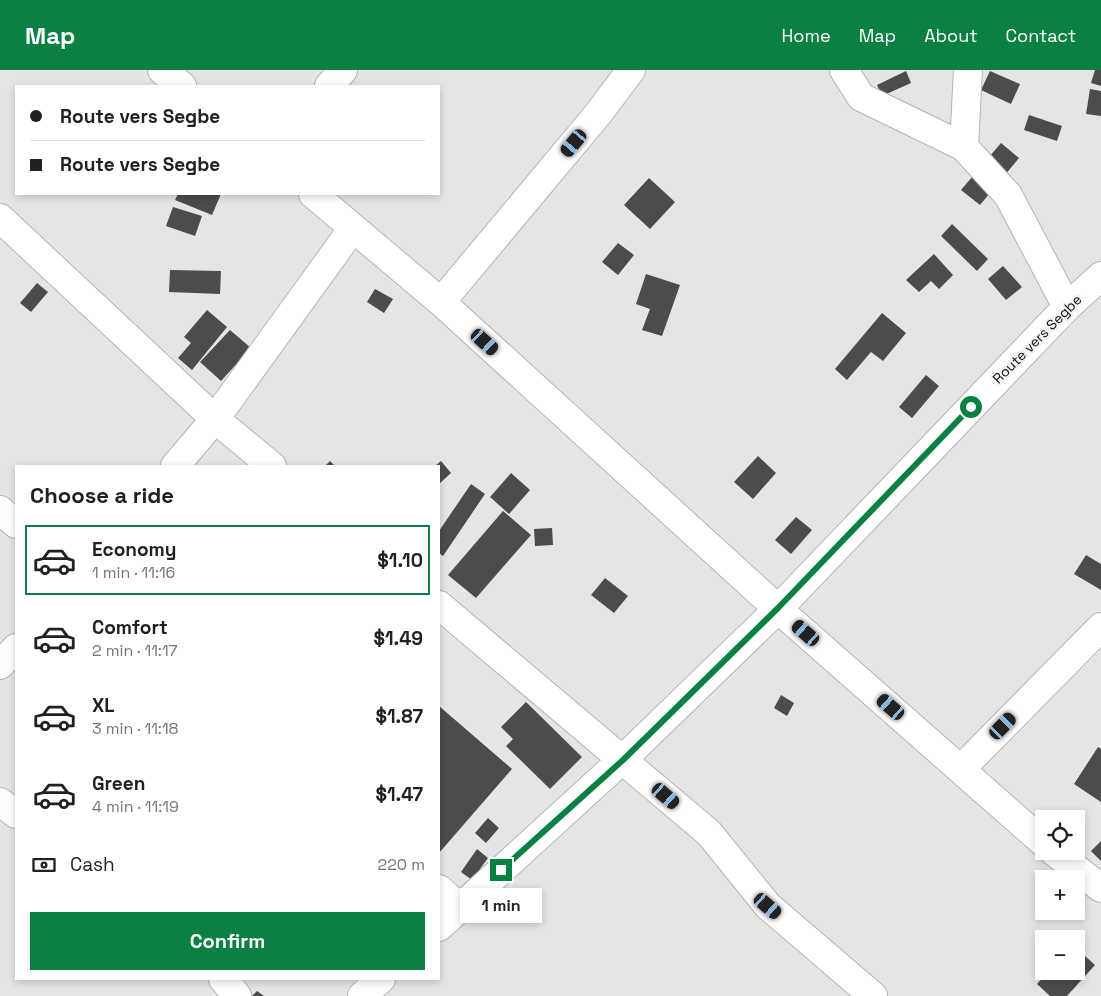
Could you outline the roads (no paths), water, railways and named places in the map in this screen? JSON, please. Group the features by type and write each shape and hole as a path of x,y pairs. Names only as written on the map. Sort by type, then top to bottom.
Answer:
{"street":[{"path":"162,70 181,85"},
{"path":"330,85 343,70"},
{"path":"441,302 598,114 631,70"},
{"path":"844,70 861,97 964,147 1008,194 1067,306"},
{"path":"964,147 968,70"},
{"path":"314,195 441,302 778,608 1035,835"},
{"path":"0,218 215,419 271,465"},
{"path":"176,465 215,419 353,228"},
{"name":"Route vers Segbe","path":"440,926 623,760 778,608 1067,306 1101,276"},
{"path":"0,510 15,523"},
{"path":"440,606 709,833 768,906 873,996"},
{"path":"961,769 1101,627"},
{"path":"0,666 15,649"},
{"path":"0,802 15,813"},
{"path":"1065,860 1101,888"},
{"path":"440,890 460,908"},
{"path":"224,980 236,996"},
{"path":"362,996 380,980"}]}
